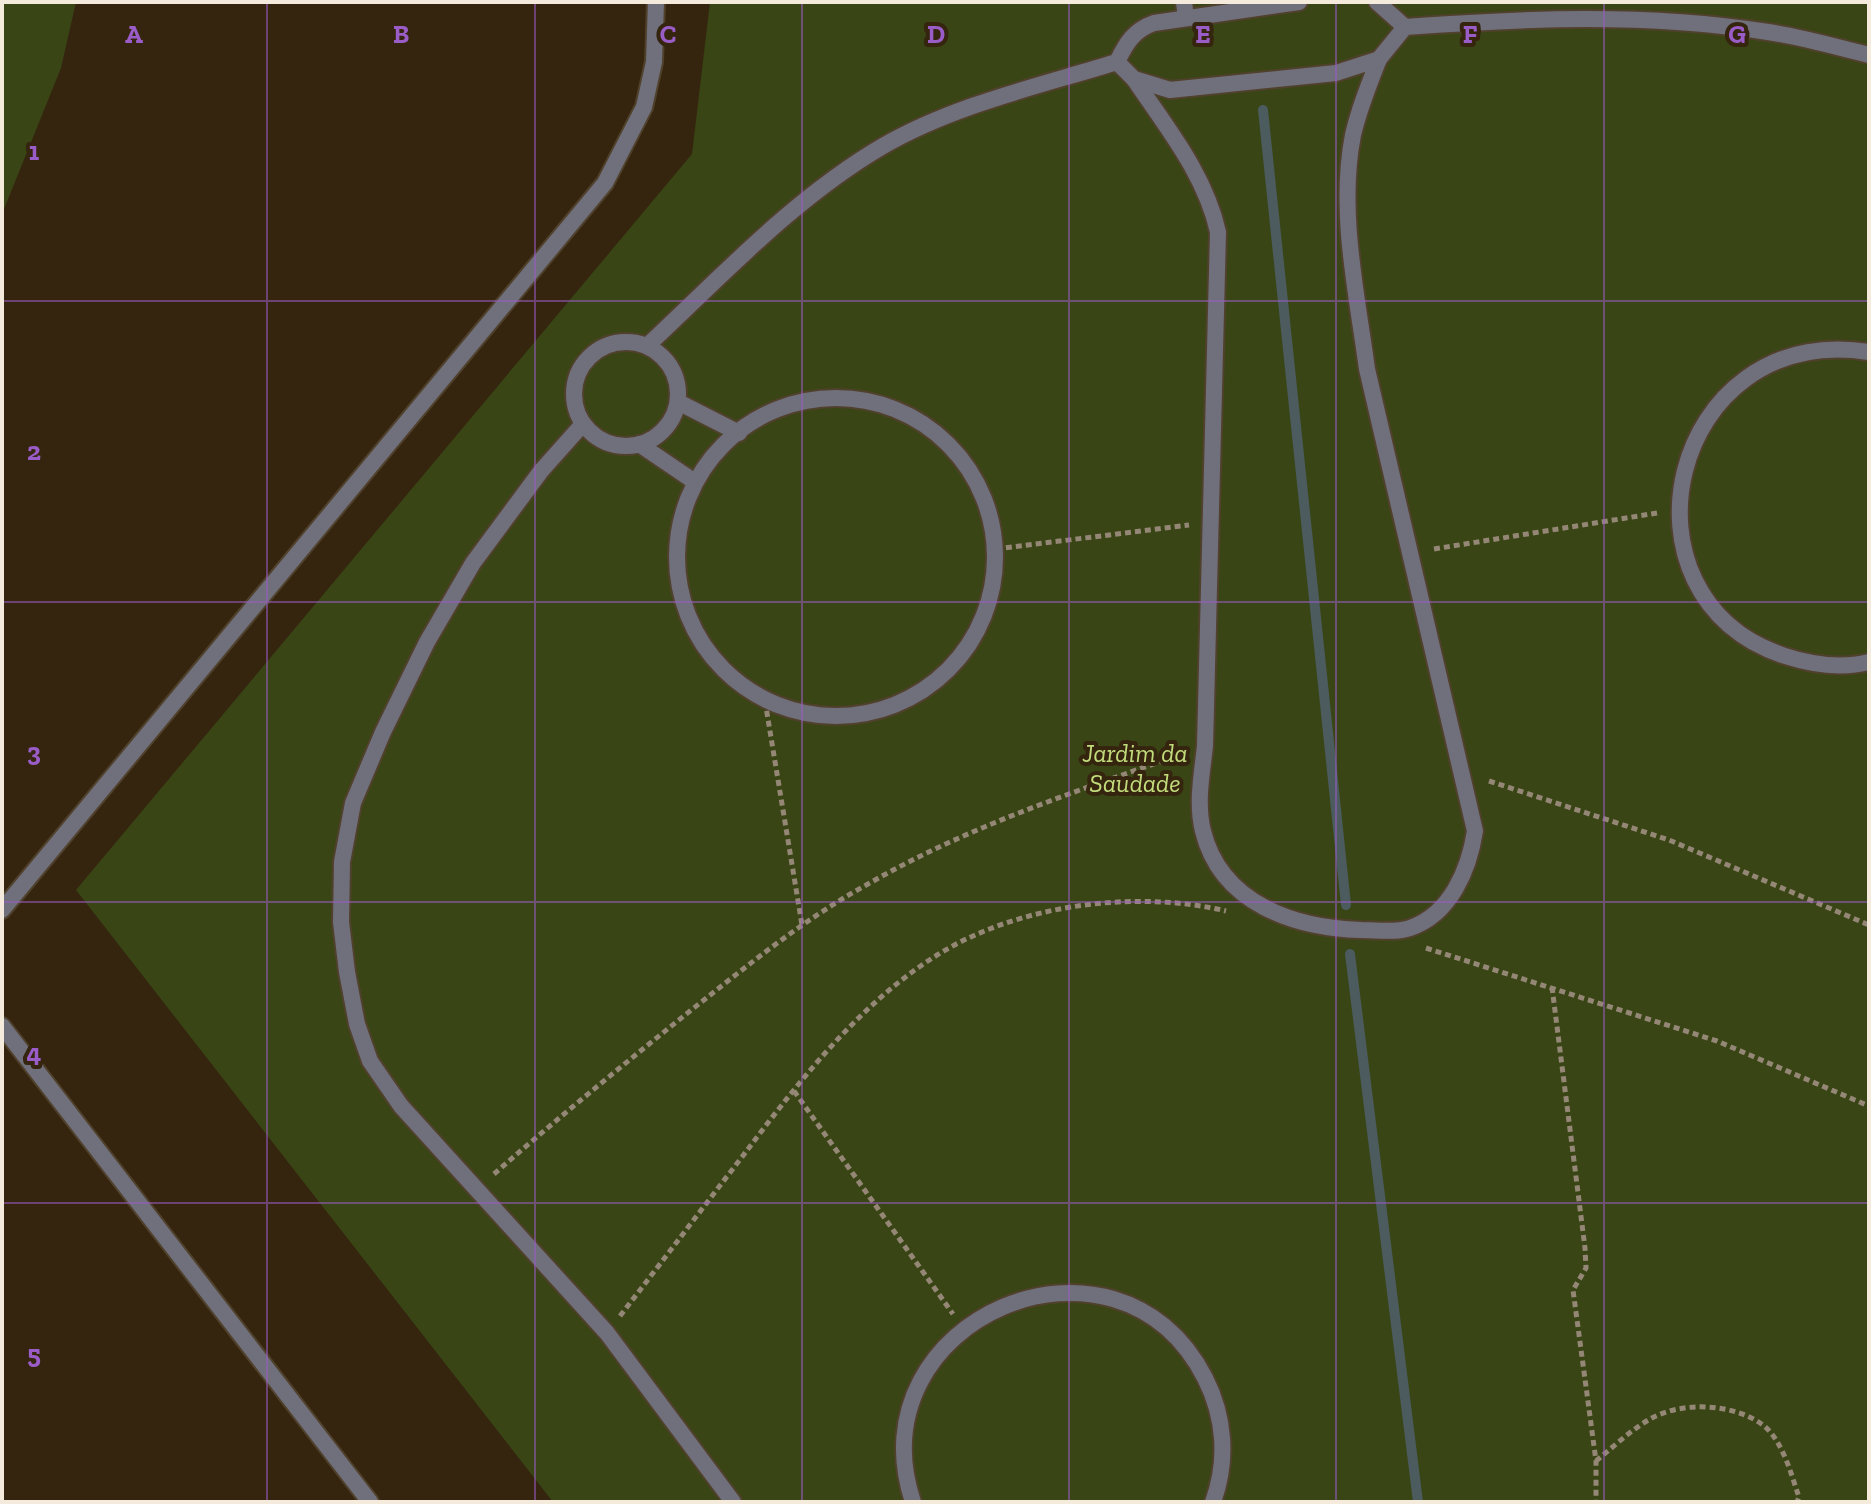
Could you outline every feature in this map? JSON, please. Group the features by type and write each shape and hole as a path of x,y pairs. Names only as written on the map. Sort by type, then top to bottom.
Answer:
{"street":[{"path":"2,910 605,183 644,107 654,62 656,2"},
{"path":"647,346 773,228 883,146 952,114 1117,62 1126,42 1141,28 1185,10 1299,2"},
{"path":"1377,2 1405,27 1538,17 1651,19 1770,32 1869,55"},
{"path":"1117,62 1134,79 1195,171 1212,203 1218,232 1205,746 1199,793 1202,830 1212,857 1228,881 1257,905 1324,929 1393,931 1411,928 1436,913 1465,873 1475,831 1367,369 1349,230 1348,170 1353,135 1379,59 1405,27"},
{"path":"1134,79 1170,90 1336,73 1379,59"},
{"path":"631,342 647,346 661,354 672,367 679,382 678,402 668,426 639,444 608,445 592,437 574,408 577,375 600,349 631,342"},
{"path":"1869,352 1843,348 1801,353 1761,368 1726,394 1700,428 1689,454 1679,510 1685,553 1703,592 1730,626 1766,650 1807,664 1851,666 1869,662"},
{"path":"853,398 899,410 940,436 969,468 988,506 996,549 992,590 978,629 955,663 924,691 886,709 845,717 804,714 765,701 720,667 702,645 683,607 676,565 680,522 695,482 720,447 739,433 759,418 804,401 853,398"},
{"path":"678,402 739,433"},
{"path":"582,425 541,471 473,563 427,642 353,803 342,862 341,922 347,972 357,1024 370,1061 401,1106 607,1333 733,1502"},
{"path":"639,444 695,482"},
{"path":"2,1026 370,1502"},
{"path":"913,1502 907,1481 905,1439 914,1398 933,1359 963,1328 1000,1305 1042,1293 1085,1292 1128,1304 1165,1327 1195,1359 1215,1397 1223,1440 1220,1484 1213,1502"}],"path":[{"path":"1409,552 1679,510"},
{"path":"996,549 1210,522"},
{"path":"765,701 802,925"},
{"path":"475,1190 579,1100 802,925 866,884 958,837 1205,746"},
{"path":"1462,772 1669,840 1869,925"},
{"path":"607,1333 794,1091 839,1038 890,989 935,956 981,933 1048,912 1108,902 1165,899 1234,913 1250,912 1257,905"},
{"path":"1393,931 1418,945 1717,1041 1869,1106"},
{"path":"1552,987 1585,1248 1586,1268 1573,1290 1596,1461 1596,1502"},
{"path":"794,1091 963,1328"},
{"path":"1596,1461 1651,1418 1689,1407 1720,1407 1763,1426 1785,1457 1799,1497 1797,1502"}],"green space":[{"path":"2,2 76,2 61,68 2,214"},
{"name":"Jardim da Saudade","path":"710,2 1869,2 1869,1502 553,1502 76,890 692,154"}],"waterway":[{"path":"1263,110 1346,905"},
{"path":"1350,954 1418,1502"}]}
